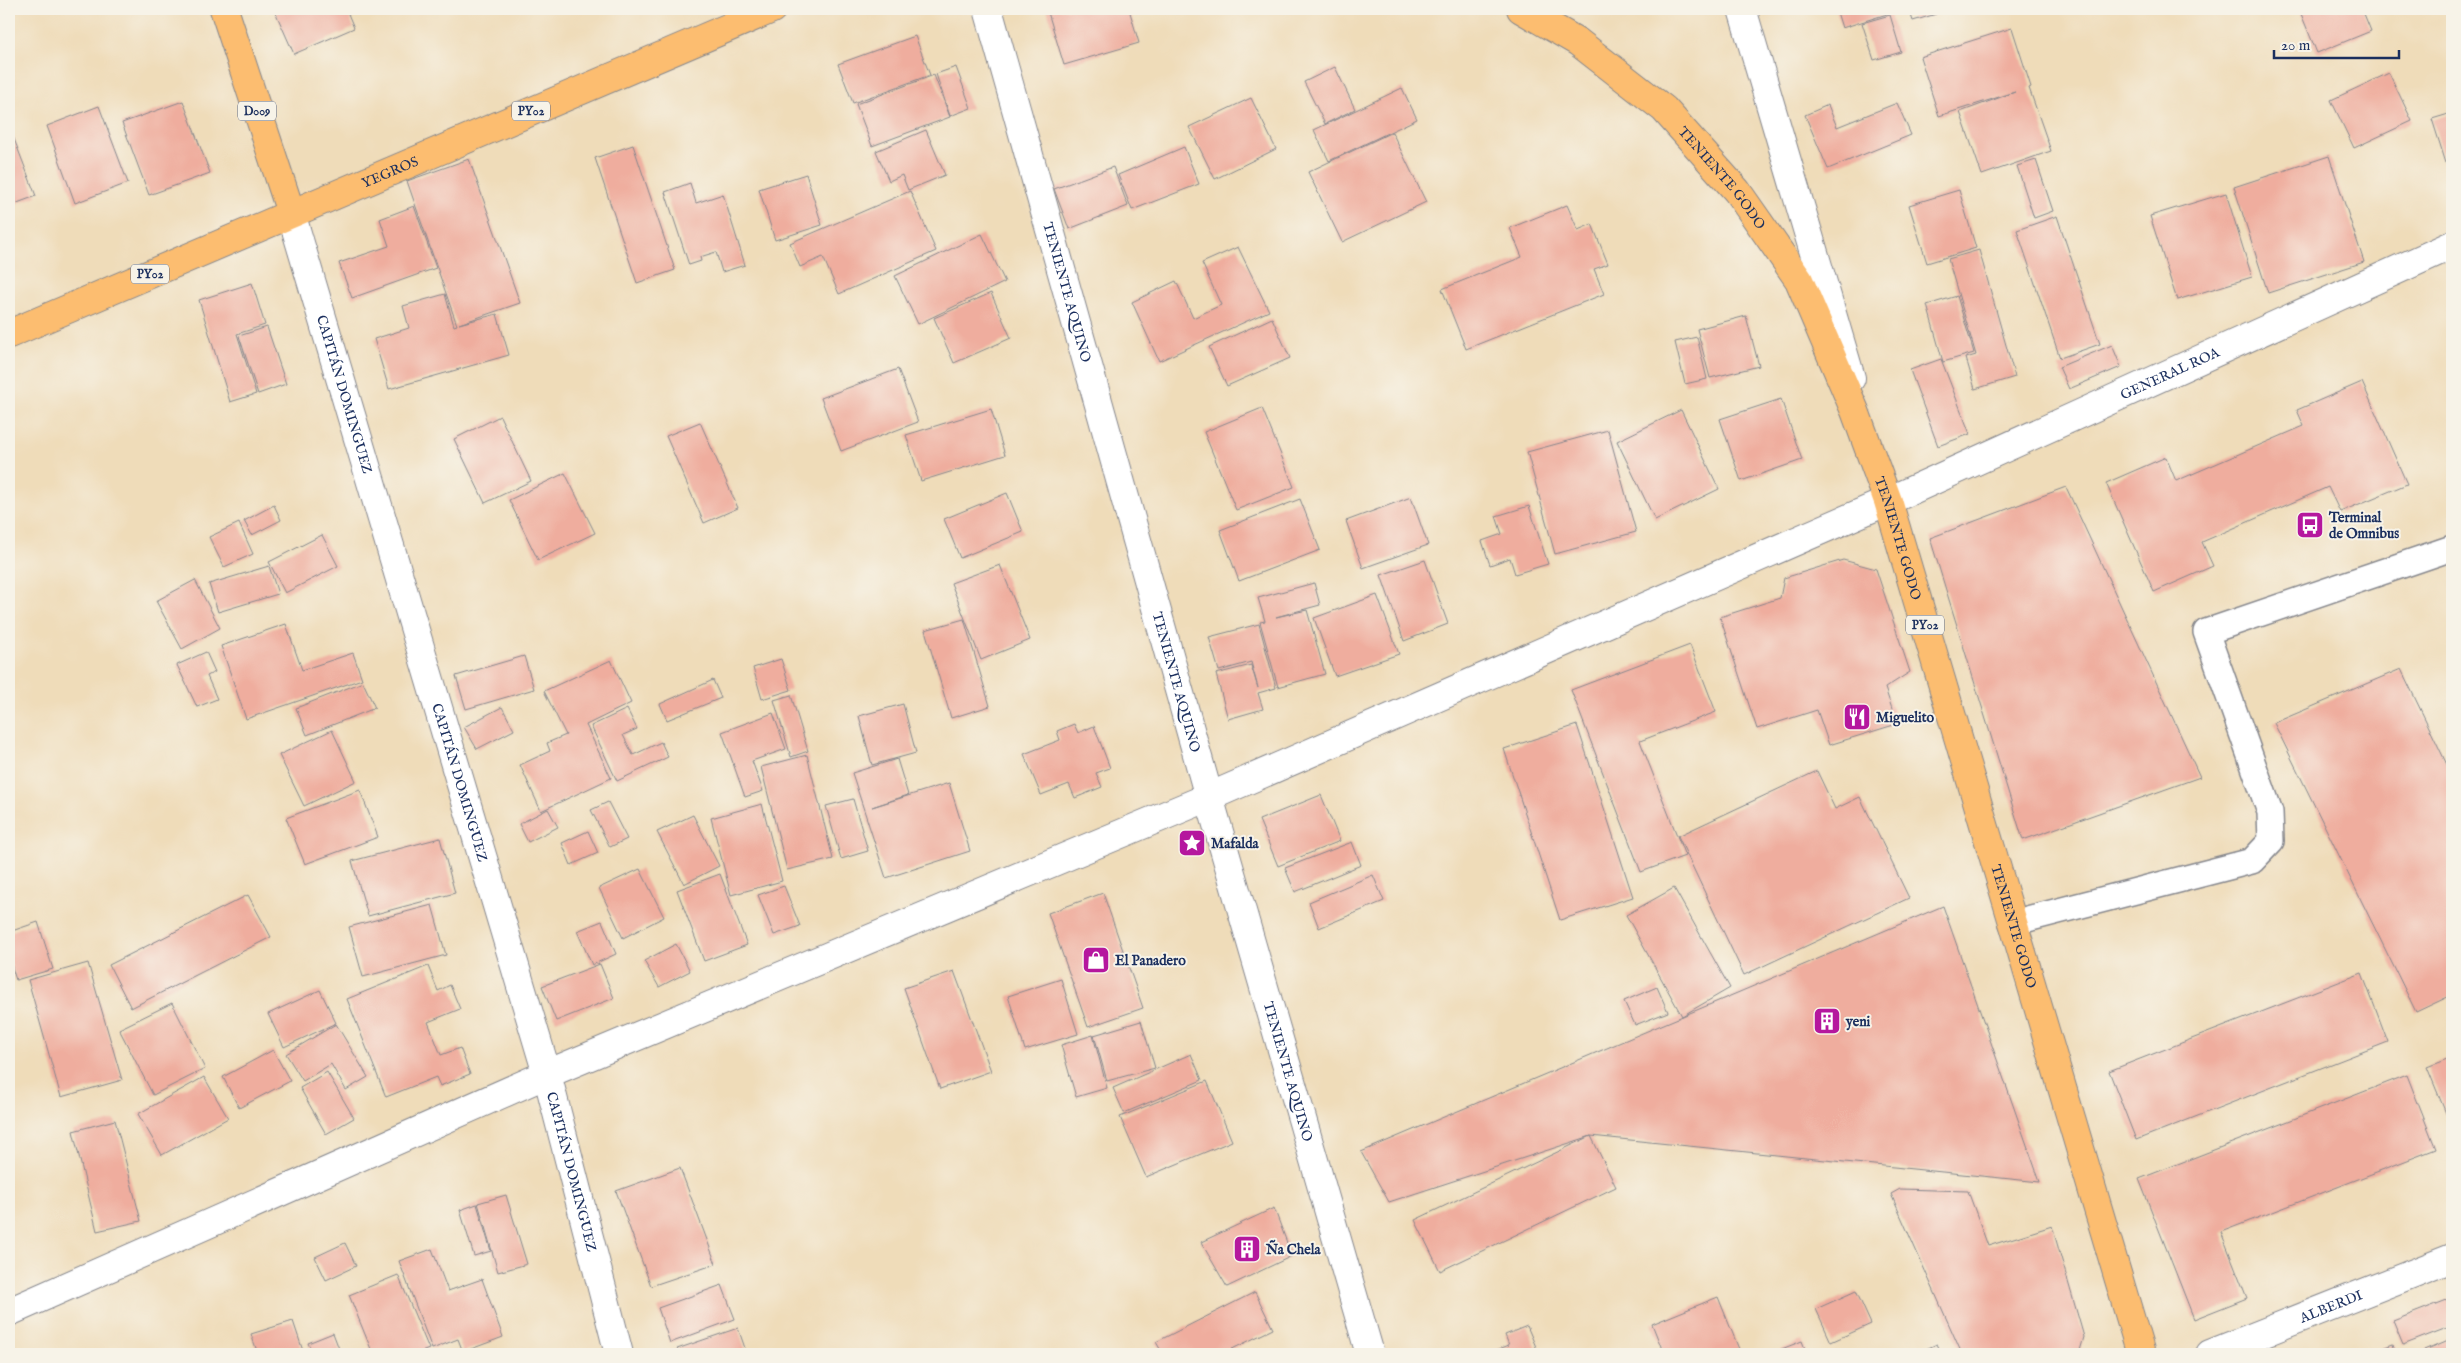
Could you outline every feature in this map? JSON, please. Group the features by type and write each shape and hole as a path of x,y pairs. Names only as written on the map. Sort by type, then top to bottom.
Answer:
{"main road":[{"name":"D009","path":"224,9 290,213"},
{"name":"YEGROS","path":"9,334 772,9"},
{"name":"TENIENTE GODO","path":"1521,9 1578,42 1664,109 1737,191 1799,280 1856,412 1888,501 2141,1354"}],"street":[{"name":"TENIENTE AQUINO","path":"988,9 1209,797 1370,1354"},
{"path":"1742,9 1888,501"},
{"name":"CAPITÁN DOMINGUEZ","path":"290,213 547,1074 619,1354"},
{"name":"GENERAL ROA","path":"9,1312 547,1074 1209,797 1888,501 2452,245"},
{"name":"ALBERDI","path":"2210,1354 2452,1258"}],"lane":[{"path":"2012,923 2252,860 2271,841 2270,812 2206,632 2452,548"}],"building":[{"path":"274,9 346,9 354,28 294,54"},
{"path":"1047,9 1129,9 1139,43 1064,65"},
{"path":"1836,9 1903,9 1842,28"},
{"path":"1909,9 1935,9 1936,14 1913,21"},
{"path":"2299,9 2362,9 2371,31 2317,53"},
{"path":"1890,15 1901,52 1874,60 1862,23"},
{"path":"2012,28 2031,87 2029,88 2051,151 1982,175 1960,112 2015,92 1939,116 1920,57"},
{"path":"915,36 930,75 853,103 838,64"},
{"path":"956,67 971,108 950,116 936,74"},
{"path":"1335,67 1355,109 1325,124 1304,82"},
{"path":"2389,73 2412,121 2354,148 2331,100"},
{"path":"934,75 950,117 872,146 856,104"},
{"path":"1402,88 1417,119 1329,161 1314,130"},
{"path":"1251,98 1276,149 1215,179 1189,127"},
{"path":"183,101 210,173 149,195 122,123"},
{"path":"1897,103 1911,135 1828,169 1805,115 1828,105 1837,127"},
{"path":"99,106 128,183 75,203 47,126"},
{"path":"2452,113 2452,182 2432,119"},
{"path":"9,126 36,196 9,206"},
{"path":"926,130 945,175 908,190 902,175 889,181 876,151"},
{"path":"1392,132 1426,202 1342,242 1308,172"},
{"path":"633,145 675,270 637,283 595,158"},
{"path":"1184,147 1199,184 1132,210 1118,175"},
{"path":"2329,156 2364,262 2268,293 2234,187"},
{"path":"469,159 520,303 459,324 497,314 509,355 389,389 374,339 409,328 403,306 445,294 454,326 457,325 407,181"},
{"path":"2036,160 2053,211 2034,218 2017,166"},
{"path":"1113,167 1128,206 1069,229 1054,189"},
{"path":"806,174 822,225 775,240 759,189"},
{"path":"690,183 696,203 723,194 745,265 722,272 716,252 700,257 701,261 689,265 665,192"},
{"path":"1959,190 1976,248 1927,263 1909,205"},
{"path":"910,191 936,251 839,294 823,257 800,267 790,243"},
{"path":"2226,193 2252,277 2177,300 2150,216"},
{"path":"1567,205 1578,230 1592,224 1608,264 1594,269 1604,294 1466,349 1442,289 1522,257 1510,228"},
{"path":"414,206 436,268 352,298 339,263 389,246 380,219"},
{"path":"2057,216 2100,344 2060,358 2017,230"},
{"path":"982,234 1005,282 918,324 895,276"},
{"path":"1238,247 1269,311 1159,361 1132,302 1176,281 1193,318 1221,305 1202,263"},
{"path":"1979,250 2015,377 1975,389 1966,358 1976,355 1948,259"},
{"path":"252,283 265,325 237,334 256,394 230,402 199,300"},
{"path":"991,293 1011,338 954,363 934,318"},
{"path":"1957,296 1974,353 1943,362 1927,305"},
{"path":"1746,316 1759,366 1710,378 1697,329"},
{"path":"1272,318 1290,358 1227,386 1209,347"},
{"path":"267,327 286,384 258,394 239,336"},
{"path":"1697,337 1707,379 1685,384 1675,342"},
{"path":"2112,345 2121,367 2069,389 2059,367"},
{"path":"1941,359 1970,434 1938,446 1910,370"},
{"path":"898,369 918,422 841,451 821,398"},
{"path":"2362,382 2407,484 2340,512 2328,487 2202,542 2213,566 2154,592 2106,483 2166,457 2176,481 2304,426 2297,410"},
{"path":"1781,399 1802,460 1741,481 1720,419"},
{"path":"1262,408 1294,487 1236,510 1204,432"},
{"path":"991,409 1005,455 921,481 906,435"},
{"path":"1681,410 1719,489 1655,520 1617,441"},
{"path":"500,416 531,481 485,503 454,439"},
{"path":"700,422 738,508 704,523 666,436"},
{"path":"1608,430 1636,532 1555,554 1527,452"},
{"path":"565,473 595,533 538,560 509,500"},
{"path":"2066,487 2200,777 2023,840 1930,538"},
{"path":"1007,493 1023,532 960,558 944,519"},
{"path":"1411,497 1428,545 1363,568 1346,521"},
{"path":"1300,499 1320,550 1239,581 1220,530"},
{"path":"274,505 281,520 252,535 244,521"},
{"path":"1529,506 1548,564 1515,574 1510,558 1490,565 1482,541 1502,534 1496,516"},
{"path":"239,523 253,554 224,567 209,537"},
{"path":"322,535 338,566 285,593 269,562"},
{"path":"1425,560 1448,624 1404,641 1381,575"},
{"path":"1843,560 1876,569 1910,672 1885,688 1897,724 1829,745 1817,710 1757,729 1720,617 1780,598 1784,578"},
{"path":"1000,565 1030,640 981,660 951,583"},
{"path":"269,566 278,594 218,612 209,584"},
{"path":"195,580 220,628 182,649 156,601"},
{"path":"1314,583 1320,605 1276,617 1307,610 1325,674 1278,687 1260,622 1265,621 1258,598"},
{"path":"1377,595 1399,654 1335,676 1314,618"},
{"path":"964,619 990,706 951,718 925,630"},
{"path":"286,624 302,670 353,653 362,679 246,719 221,646"},
{"path":"1259,624 1276,688 1258,693 1263,709 1228,719 1216,674 1251,665 1258,688 1251,662 1219,671 1209,637"},
{"path":"1690,645 1716,712 1640,741 1685,856 1641,872 1571,690"},
{"path":"206,652 215,672 207,676 217,699 197,707 177,665"},
{"path":"524,656 534,689 466,709 456,676"},
{"path":"781,659 791,690 762,699 753,668"},
{"path":"611,660 631,703 586,725 611,778 541,811 520,765 550,751 547,743 566,735 544,691"},
{"path":"2401,669 2452,775 2452,995 2416,1012 2274,723"},
{"path":"713,680 721,698 667,720 660,704"},
{"path":"363,682 375,708 307,735 296,708"},
{"path":"791,695 808,751 791,757 774,700"},
{"path":"903,704 916,753 872,765 859,716"},
{"path":"502,707 514,730 477,749 464,727"},
{"path":"627,709 637,729 623,735 633,755 661,742 668,757 617,781 591,726"},
{"path":"773,713 786,749 752,761 763,791 745,797 722,732"},
{"path":"1074,724 1078,733 1094,726 1110,768 1096,773 1102,787 1075,798 1069,784 1041,795 1024,754 1060,740 1057,731"},
{"path":"1577,725 1633,897 1560,920 1504,749"},
{"path":"332,730 356,781 304,806 279,755"},
{"path":"807,755 833,859 787,870 761,767"},
{"path":"897,759 908,795 872,807 949,783 970,851 886,878 852,773"},
{"path":"1817,771 1835,809 1860,797 1909,898 1744,975 1678,836"},
{"path":"360,790 378,837 305,864 286,818"},
{"path":"1321,795 1340,841 1278,866 1259,820"},
{"path":"853,799 868,851 841,859 826,806"},
{"path":"608,802 627,839 610,847 591,810"},
{"path":"762,804 782,881 731,895 711,818"},
{"path":"548,809 558,827 528,842 519,824"},
{"path":"693,815 719,866 684,884 657,832"},
{"path":"588,831 598,853 571,865 562,843"},
{"path":"440,838 455,893 368,916 352,861"},
{"path":"1352,842 1361,865 1295,892 1285,868"},
{"path":"640,869 664,917 623,938 599,888"},
{"path":"720,874 747,945 704,961 677,890"},
{"path":"1373,875 1384,901 1319,928 1309,902"},
{"path":"784,886 800,926 774,935 758,895"},
{"path":"1674,888 1730,988 1682,1016 1626,915"},
{"name":"El Panadero","path":"1103,893 1143,1008 1088,1027 1048,913"},
{"path":"248,895 271,937 131,1008 109,965"},
{"path":"432,905 446,955 363,977 349,927"},
{"name":"yeni","path":"1943,906 2040,1182 1591,1136 1389,1202 1361,1152"},
{"path":"602,921 616,954 592,965 577,931"},
{"path":"38,922 53,969 16,980 9,958 9,932"},
{"path":"676,944 690,971 659,987 644,961"},
{"path":"88,963 122,1080 61,1097 28,980"},
{"path":"600,964 614,998 556,1021 542,986"},
{"path":"428,966 438,991 450,985 460,1009 428,1022 441,1055 460,1048 470,1074 440,1086 436,1077 386,1097 347,999"},
{"path":"954,971 991,1071 940,1089 904,988"},
{"path":"2362,973 2388,1042 2136,1140 2109,1071"},
{"path":"1061,979 1078,1034 1025,1050 1008,996"},
{"path":"1657,987 1668,1012 1635,1025 1624,1001"},
{"path":"320,990 336,1023 284,1047 268,1014"},
{"path":"172,1003 205,1069 153,1095 119,1029"},
{"path":"1141,1021 1155,1068 1107,1081 1094,1035"},
{"path":"336,1024 368,1077 346,1090 331,1064 303,1081 286,1054"},
{"path":"1093,1035 1107,1088 1076,1097 1061,1045"},
{"path":"273,1050 290,1081 239,1108 223,1077"},
{"path":"1191,1054 1202,1080 1124,1113 1113,1088"},
{"path":"2452,1057 2452,1128 2427,1067"},
{"path":"327,1072 354,1118 326,1134 300,1088"},
{"path":"2407,1075 2436,1149 2221,1232 2247,1298 2194,1319 2139,1179"},
{"path":"204,1077 228,1118 162,1155 138,1114"},
{"path":"1207,1081 1232,1141 1146,1177 1120,1117"},
{"path":"115,1120 141,1221 97,1231 73,1131"},
{"path":"1591,1136 1616,1187 1440,1271 1415,1220"},
{"path":"680,1168 716,1264 651,1286 616,1191"},
{"path":"1900,1189 1968,1191 1988,1246 2052,1226 2084,1337 2079,1354 1962,1354 1891,1194"},
{"path":"506,1195 527,1264 498,1272 478,1203"},
{"path":"477,1204 491,1251 474,1256 460,1210"},
{"name":"Ña Chela","path":"1274,1208 1292,1256 1227,1287 1201,1242"},
{"path":"345,1243 356,1266 326,1280 315,1257"},
{"path":"432,1249 448,1291 482,1279 503,1337 463,1352 458,1339 432,1349 399,1261"},
{"path":"398,1275 429,1349 416,1354 373,1354 349,1295"},
{"path":"722,1285 735,1319 670,1343 658,1308"},
{"path":"1856,1291 1871,1324 1831,1342 1816,1309"},
{"path":"1255,1292 1273,1329 1222,1354 1163,1354 1156,1342"},
{"path":"1718,1297 1741,1354 1664,1354 1652,1324"},
{"path":"2452,1298 2452,1326 2403,1345 2393,1321"},
{"path":"293,1321 304,1354 258,1354 251,1334"},
{"path":"1527,1326 1539,1354 1487,1354 1509,1345 1505,1335"},
{"path":"738,1328 747,1354 679,1354 677,1349"},
{"path":"333,1333 341,1354 313,1354 308,1343"},
{"path":"2452,1339 2452,1354 2425,1354 2424,1351"},
{"path":"1802,1341 1807,1354 1769,1354"},
{"path":"1937,1344 1942,1354 1915,1354"},
{"path":"2393,1344 2396,1354 2366,1354"}],"place":[{"name":"Terminal de Omnibus","path":"2310,525"},
{"name":"Miguelito","path":"1857,717"},
{"name":"Mafalda","path":"1192,843"},
{"name":"El Panadero","path":"1096,960"},
{"name":"yeni","path":"1827,1021"},
{"name":"Ña Chela","path":"1247,1249"}]}
